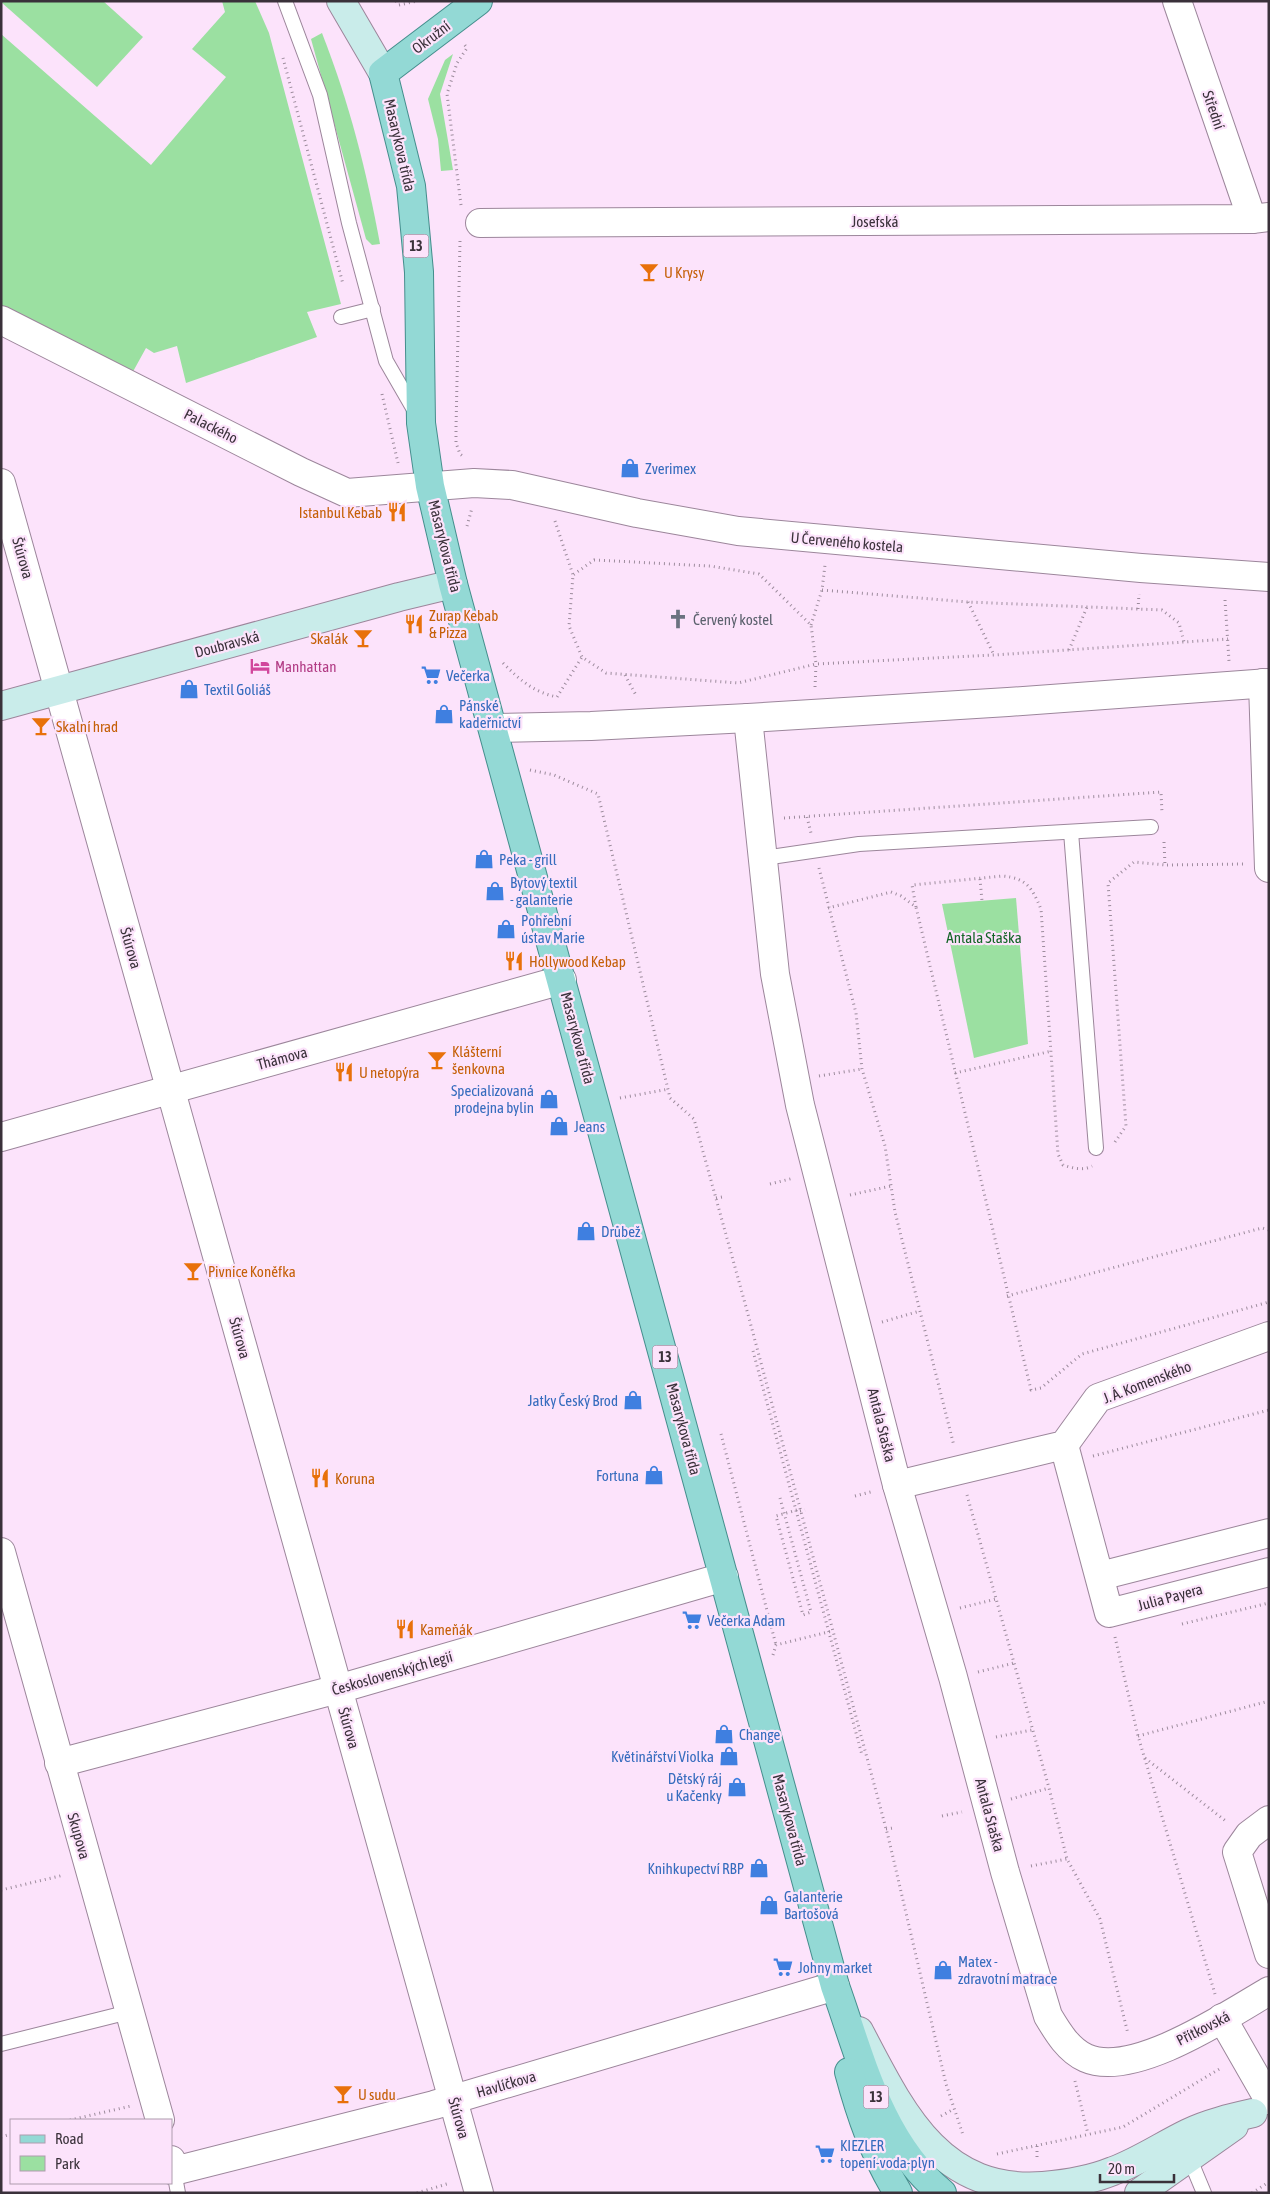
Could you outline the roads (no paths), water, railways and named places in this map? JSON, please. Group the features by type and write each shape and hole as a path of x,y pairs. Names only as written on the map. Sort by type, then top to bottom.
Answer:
{"main road":[{"name":"Okružní","path":"383,73 478,1"},
{"name":"Masarykova třída","path":"383,73 411,186 419,272 421,423 417,487 453,584 494,728 835,1986 864,2070 887,2124 897,2143 916,2170 942,2193"},
{"name":"Masarykova třída","path":"835,1986 844,2054 861,2114 875,2153 898,2193"}],"street":[{"name":"Masarykova třída","path":"341,1 383,73"},
{"name":"Střední","path":"1177,1 1260,218"},
{"name":"Josefská","path":"480,223 1260,218"},
{"name":"Palackého","path":"1,320 301,472 347,492 417,487"},
{"name":"Štúrova","path":"1,483 477,2185"},
{"name":"U Červeného kostela","path":"417,487 474,483 512,485 637,513 738,531 829,541 1269,577"},
{"name":"Doubravská","path":"1,706 399,597 453,584"},
{"path":"494,728 591,726 748,718 1018,702 1266,683 1269,868"},
{"name":"Antala Staška","path":"748,718 775,974 794,1080 897,1485 953,1677 1005,1872 1042,2001 1048,2016 1075,2052 1095,2061 1118,2062 1134,2059"},
{"name":"Thámova","path":"1,1136 562,980"},
{"name":"J. Á. Komenského","path":"1067,1453 1098,1398 1269,1336"},
{"path":"897,1485 1067,1453 1100,1576 1269,1533"},
{"name":"Skupova","path":"1,1552 157,2110"},
{"name":"Julia Payera","path":"1100,1576 1109,1613 1269,1572"},
{"name":"Československých legií","path":"59,1763 338,1689 724,1577"},
{"path":"1269,1820 1247,1838 1237,1852 1269,1954"},
{"path":"835,1986 900,2104 932,2147 955,2166 986,2181 1025,2187 1067,2184 1086,2180 1128,2166 1200,2128 1264,2105"},
{"name":"Havlíčkova","path":"175,2175 453,2099 835,1986"},
{"name":"Přítkovská","path":"1134,2059 1200,2033 1222,2018 1269,1992"},
{"path":"1222,2018 1243,2055 1264,2105"},
{"path":"1162,2193 1199,2181 1214,2153 1264,2105"},
{"path":"1109,2193 1199,2139 1264,2105"},
{"path":"1139,2193 1264,2105"},
{"path":"875,2153 884,2193"}],"lane":[{"path":"285,1 320,95 349,223 386,361 421,423"},
{"path":"346,316 373,310"},
{"path":"764,858 859,844 1151,828"},
{"path":"1072,832 1096,1148"},
{"path":"1,2044 129,2012"}],"place":[{"name":"U Krysy","path":"649,272"},
{"name":"Zverimex","path":"630,468"},
{"name":"Istanbul Kebab","path":"397,512"},
{"name":"Červený kostel","path":"678,619"},
{"name":"Zurap Kebab & Pizza","path":"414,624"},
{"name":"Skalák","path":"363,638"},
{"name":"Manhattan","path":"260,666"},
{"name":"Večerka","path":"431,675"},
{"name":"Textil Goliáš","path":"189,689"},
{"name":"Pánské kadeřnictví","path":"444,714"},
{"name":"Skalní hrad","path":"41,726"},
{"name":"Peka - grill","path":"484,859"},
{"name":"Bytový textil - galanterie","path":"495,891"},
{"name":"Pohřební ústav Marie","path":"506,929"},
{"name":"Hollywood Kebap","path":"514,961"},
{"name":"Klášterní šenkovna","path":"437,1060"},
{"name":"U netopýra","path":"344,1072"},
{"name":"Specializovaná prodejna bylin","path":"549,1099"},
{"name":"Jeans","path":"559,1126"},
{"name":"Drůbež","path":"586,1231"},
{"name":"Pivnice Koněfka","path":"193,1271"},
{"name":"Jatky Český Brod","path":"633,1400"},
{"name":"Fortuna","path":"654,1475"},
{"name":"Koruna","path":"320,1478"},
{"name":"Večerka Adam","path":"692,1620"},
{"name":"Kameňák","path":"405,1629"},
{"name":"Change","path":"724,1734"},
{"name":"Květinářství Violka","path":"729,1756"},
{"name":"Dětský ráj u Kačenky","path":"737,1787"},
{"name":"Knihkupectví RBP","path":"759,1868"},
{"name":"Galanterie Bartošová","path":"769,1905"},
{"name":"Johny market","path":"783,1967"},
{"name":"Matex - zdravotní matrace","path":"943,1970"},
{"name":"U sudu","path":"343,2094"},
{"name":"KIEZLER topení-voda-plyn","path":"825,2154"}]}
